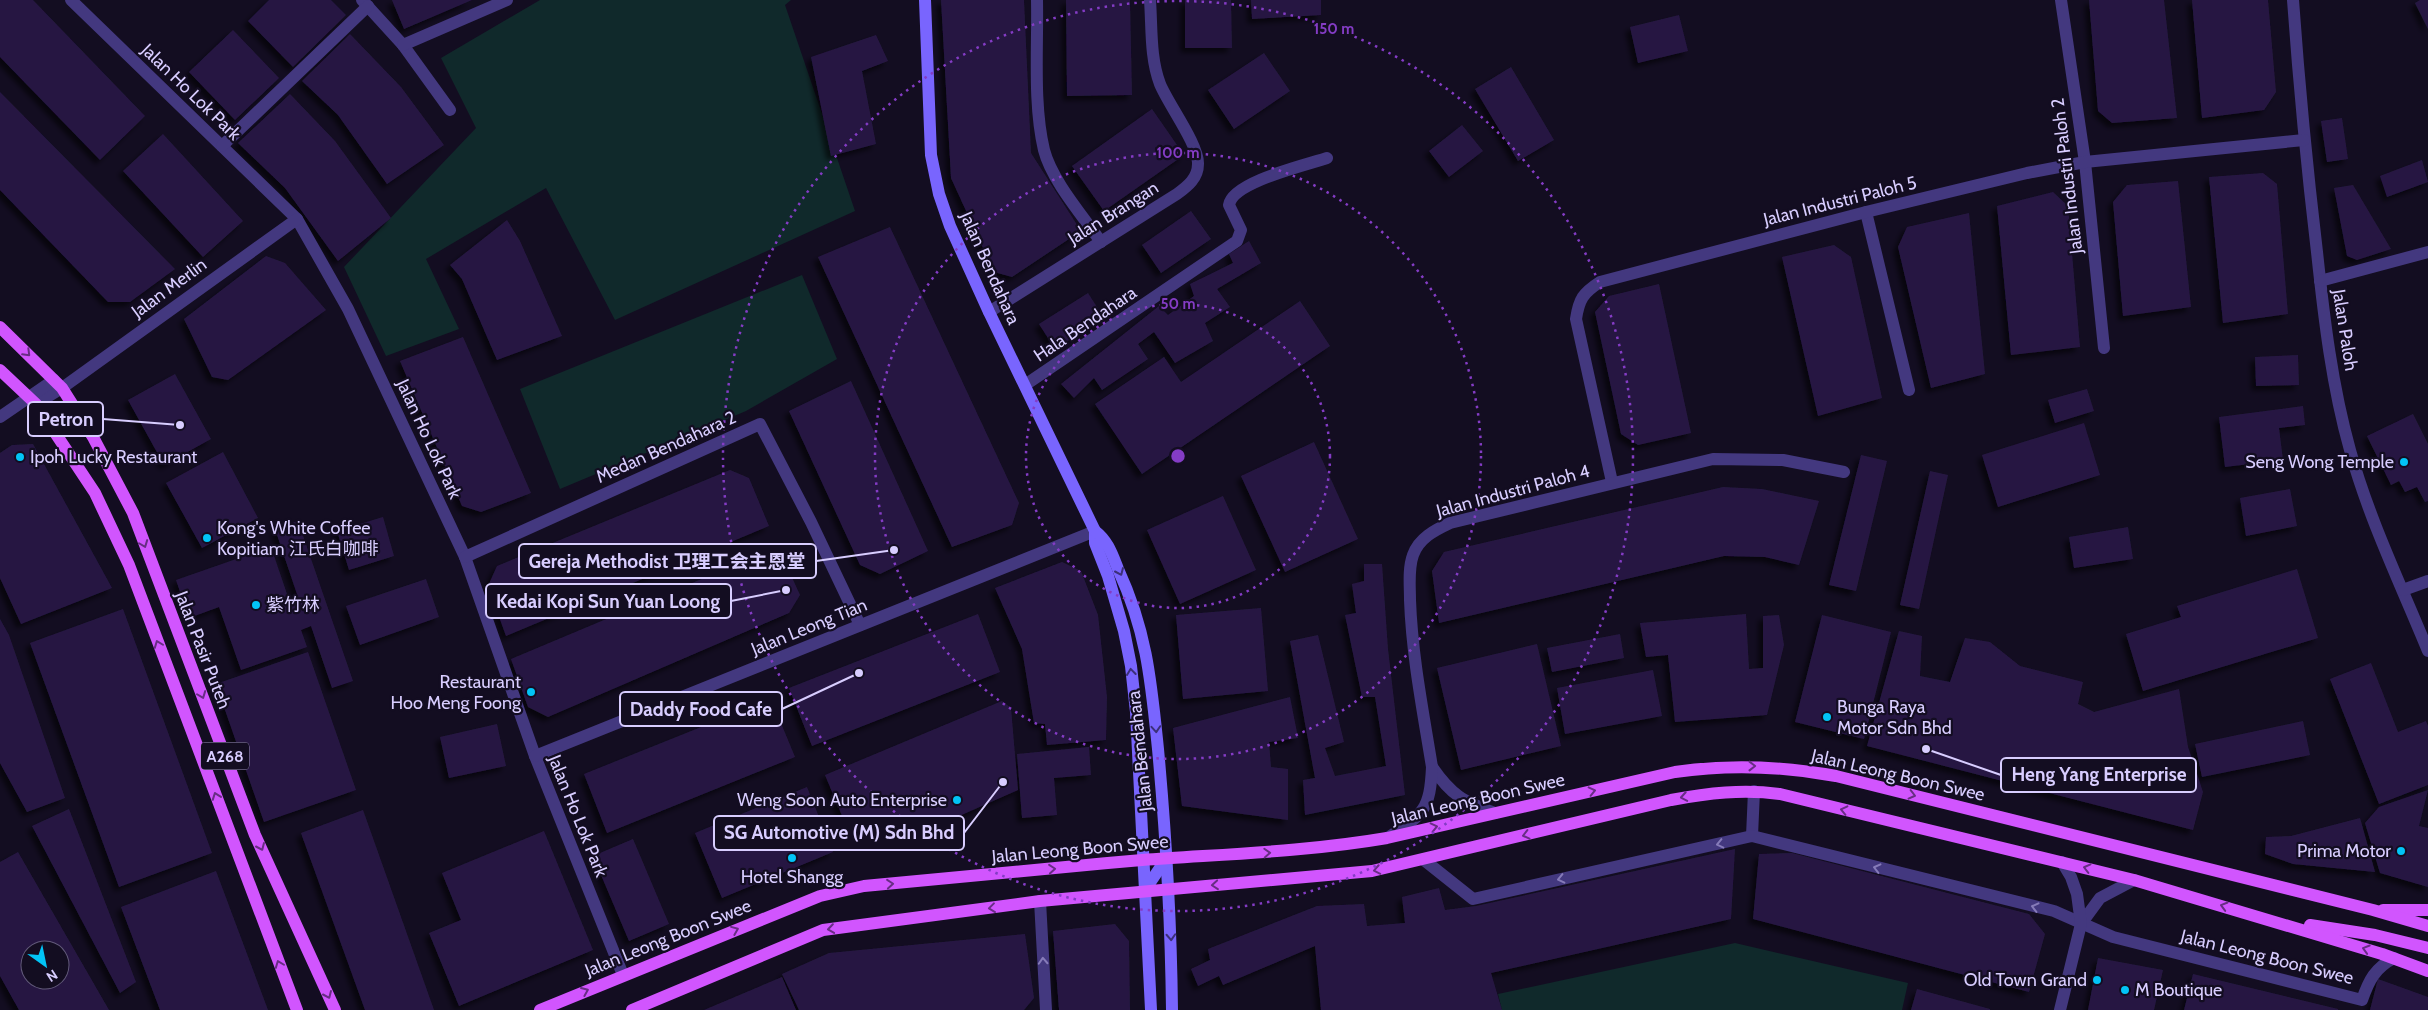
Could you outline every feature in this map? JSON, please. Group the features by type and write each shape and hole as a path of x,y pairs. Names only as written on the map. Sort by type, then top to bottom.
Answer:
{"main road":[{"name":"Jalan Bendahara","path":"925,0 931,155 950,226 989,312 1095,531 1095,543 1108,576 1124,631 1131,666 1136,712 1151,1010"},
{"name":"Jalan Pasir Puteh","path":"0,327 58,384 94,437 132,513 255,835 335,1010"},
{"name":"A268","path":"0,370 33,401 95,493 128,565 297,1010"},
{"name":"Jalan Bendahara","path":"1095,531 1104,538 1140,624 1155,711 1168,889 1172,1010"},
{"name":"Jalan Leong Boon Swee","path":"540,1010 820,896 864,886 1143,860 1290,852 1387,838 1683,770 1716,766 1759,766 1799,769 1836,776 2373,910 2428,926"},
{"name":"Jalan Leong Boon Swee","path":"632,1010 823,930 1040,901 1145,890 1372,871 1671,800 1699,795 1754,791 1780,794 2134,880 2394,958 2428,971"},
{"path":"1145,890 1166,859"},
{"path":"1143,860 1168,889"},
{"path":"2373,910 2415,908 2428,910"},
{"path":"2271,920 2374,935 2428,948"}],"street":[{"name":"Jalan Ho Lok Park","path":"71,0 297,219 348,309 464,557 535,756 623,975"},
{"path":"403,45 507,0"},
{"path":"1037,0 1039,105 1044,151 1058,181 1100,242"},
{"name":"Jalan Brangan","path":"989,312 1177,194 1190,184 1197,173 1198,162 1196,152 1160,84 1154,65 1150,0"},
{"name":"Jalan Industri Paloh 2","path":"2061,0 2085,162 2104,348"},
{"name":"Jalan Paloh","path":"2292,0 2304,140 2320,282 2330,352 2350,450 2363,492 2428,651"},
{"path":"222,146 365,3 403,45 450,110"},
{"name":"Jalan Industri Paloh 5","path":"1612,482 1576,319 1579,302 1588,290 1600,282 1866,212 2027,173 2085,162 2304,140"},
{"name":"Hala Bendahara","path":"1025,385 1237,241 1241,230 1229,205 1233,196 1266,177 1326,158"},
{"path":"1866,212 1908,390"},
{"name":"Jalan Merlin","path":"33,401 297,219"},
{"path":"2320,282 2428,252"},
{"path":"0,417 33,401"},
{"name":"Medan Bendahara 2","path":"464,557 760,424 811,522 860,625"},
{"name":"Jalan Industri Paloh 4","path":"1387,838 1411,822 1423,811 1429,801 1432,767 1411,631 1410,569 1414,553 1422,540 1450,523 1612,482 1725,458 1783,460 1844,472"},
{"name":"Jalan Leong Tian","path":"535,756 1095,531"},
{"path":"2403,590 2428,581"},
{"name":"Jalan Industri Paloh 4","path":"1432,767 1445,786 1457,797 1495,813"},
{"path":"1752,836 1754,791"},
{"name":"Jalan Leong Boon Swee","path":"1424,860 1473,899 1752,836 2054,911 2113,937 2362,1000 2370,980 2376,972 2394,958"},
{"path":"2060,1010 2081,924 2077,894 2071,877 2062,862"},
{"path":"2081,924 2100,898 2134,880"},
{"path":"1040,901 1046,1010"}],"green space":[{"path":"540,0 791,0 785,5 855,211 615,320 546,188 426,259 459,329 386,356 344,267 476,128 441,58"},
{"path":"802,275 837,359 746,411 560,489 520,389"},
{"path":"1735,943 1908,983 1902,1010 1502,1010 1498,994"}],"building":[{"path":"0,0 33,0 145,116 100,160 0,57"},
{"path":"269,0 331,0 346,15 293,67 248,21"},
{"path":"392,0 472,0 404,29"},
{"path":"941,0 1024,0 1031,153 1081,231 1012,277 994,272 951,178"},
{"path":"1066,0 1130,0 1132,95 1067,96"},
{"path":"1185,0 1231,0 1232,48 1185,48"},
{"path":"1251,0 1321,0 1321,15 1252,19"},
{"path":"2089,0 2164,0 2177,118 2112,123 2098,111"},
{"path":"2192,0 2268,0 2276,92 2264,110 2202,118"},
{"path":"2420,0 2428,0 2428,29 2415,3"},
{"path":"1679,15 1688,51 1638,63 1630,27"},
{"path":"233,30 279,78 235,120 189,72"},
{"path":"350,34 401,87 444,145 387,184 338,115 302,81"},
{"path":"876,35 888,61 862,71 876,144 831,156 811,57"},
{"path":"1264,53 1290,91 1234,129 1208,90"},
{"path":"1511,67 1554,140 1518,161 1475,89"},
{"path":"0,92 175,269 130,302 108,302 0,190"},
{"path":"290,94 335,141 391,218 338,261 285,188 238,143"},
{"path":"1152,109 1184,155 1104,211 1072,166"},
{"path":"2342,118 2348,159 2327,162 2321,121"},
{"path":"1462,125 1483,151 1449,177 1429,151"},
{"path":"163,134 243,221 203,257 123,171"},
{"path":"2422,160 2428,182 2387,197 2380,176"},
{"path":"2263,173 2277,184 2288,314 2223,323 2209,177"},
{"path":"2178,181 2191,307 2123,316 2113,202 2127,185"},
{"path":"2353,185 2391,249 2357,260 2347,256 2334,188"},
{"path":"2053,192 2068,206 2080,347 2011,355 1997,206"},
{"path":"1191,211 1211,239 1161,273 1142,245"},
{"path":"1969,213 1985,374 1931,388 1898,247 1907,227"},
{"path":"507,220 520,241 562,336 497,360 462,279 450,265"},
{"path":"890,227 1019,503 1012,525 952,547 818,257"},
{"path":"1249,241 1261,263 1217,289 1230,307 1205,323 1213,341 1175,363 1154,332 1138,344 1148,359 1102,390 1094,378 1074,398 1061,384 1159,306 1168,315 1194,296 1190,284 1233,263 1229,254"},
{"path":"1834,245 1851,257 1882,398 1818,416 1782,257"},
{"path":"266,256 285,263 326,310 228,380 212,377 184,319"},
{"path":"1659,284 1691,433 1638,445 1621,434 1595,312 1609,296"},
{"path":"1088,293 1104,318 1055,349 1039,324"},
{"path":"1300,301 1330,346 1142,474 1095,404 1164,357 1181,382"},
{"path":"463,337 531,493 481,512 462,506 400,361"},
{"path":"2298,355 2299,385 2256,386 2255,357"},
{"path":"175,374 211,439 164,465 128,400"},
{"path":"851,381 928,551 880,574 860,565 789,411"},
{"path":"2087,389 2094,411 2055,423 2048,400"},
{"path":"2303,406 2305,425 2279,428 2283,460 2225,467 2219,417"},
{"name":"Seng Wong Temple","path":"2413,414 2428,444 2428,501 2425,502 2417,487 2405,492 2399,481 2391,485 2367,436"},
{"path":"2084,423 2100,475 1998,507 1982,455"},
{"path":"1314,442 1358,539 1285,572 1241,476"},
{"path":"33,444 112,588 21,624 0,578 0,453 12,445"},
{"path":"223,452 258,518 202,548 166,483"},
{"path":"1861,455 1887,461 1856,591 1829,585"},
{"path":"730,470 749,478 769,526 506,636 488,586 497,566"},
{"path":"1930,471 1948,475 1919,609 1900,605"},
{"path":"1723,487 1762,489 1819,501 1799,565 1765,557 1724,556 1439,623 1432,571 1444,552"},
{"path":"2290,489 2297,526 2246,536 2240,498"},
{"path":"1223,496 1256,570 1180,604 1147,530"},
{"path":"383,517 394,556 349,570 337,531"},
{"name":"紫竹林","path":"298,521 353,681 332,688 311,626 301,630 307,647 241,670 219,607 189,618 176,580 271,547 290,603 299,600 275,529"},
{"path":"2128,527 2133,559 2074,568 2069,537"},
{"path":"778,547 800,595 789,613 548,717 528,707 511,659"},
{"path":"1062,562 1081,571 1098,615 1107,697 1106,740 1047,745 1045,724 1034,723 1022,649 995,588"},
{"path":"1364,564 1382,564 1388,649 1405,795 1305,815 1303,780 1315,778 1290,641 1318,635 1344,742 1325,748 1335,776 1386,766 1375,697 1362,697 1345,615 1356,613 1352,584 1364,581"},
{"path":"2297,569 2318,638 2143,691 2126,634 2181,617 2177,606"},
{"path":"426,579 439,617 360,645 346,606"},
{"path":"1261,608 1268,691 1183,699 1176,615"},
{"path":"123,609 212,853 119,887 30,643"},
{"path":"978,614 1000,672 812,746 789,688"},
{"path":"1746,614 1749,669 1763,668 1763,616 1779,615 1784,645 1767,715 1675,722 1668,655 1646,657 1640,623"},
{"path":"1822,615 1891,632 1864,739 1795,722"},
{"path":"0,619 9,635 65,798 27,812 0,763"},
{"path":"1899,631 1922,636 1920,676 1950,682 1965,638 1990,642 2020,666 2083,682 2078,704 2094,712 2179,689 2188,747 2203,792 2193,830 1867,746"},
{"path":"1620,634 1624,658 1552,672 1547,648"},
{"path":"1537,644 1561,746 1461,770 1437,668"},
{"path":"308,652 356,790 264,822 216,684"},
{"path":"2371,663 2398,732 2426,721 2428,726 2428,785 2379,804 2330,679"},
{"path":"1653,670 1662,716 1565,734 1557,688"},
{"path":"1290,697 1298,738 1269,742 1271,767 1288,769 1288,820 1182,806 1173,728"},
{"path":"771,699 795,757 607,833 584,774"},
{"path":"1002,701 1011,708 1018,790 914,836 907,819 853,842 825,775"},
{"path":"2303,721 2310,755 2202,777 2195,744"},
{"path":"497,724 506,766 449,778 440,737"},
{"path":"1089,747 1091,775 1054,778 1057,815 1022,818 1017,754"},
{"path":"807,787 833,852 722,898 695,833"},
{"name":"Prima Motor","path":"2428,790 2419,826 2428,828 2428,887 2380,873 2365,823 2379,807"},
{"path":"69,809 136,982 120,993 32,826"},
{"path":"363,810 434,1010 365,1010 301,833"},
{"path":"2360,818 2375,872 2293,864 2265,854 2266,837 2291,836"},
{"path":"544,831 593,950 459,1006 429,933 461,920 442,873"},
{"path":"633,839 669,924 629,941 593,856"},
{"path":"1735,849 1731,919 1491,973 1502,1010 1321,1010 1315,946 1223,985 1219,976 1198,986 1191,969 1210,960 1208,949 1317,906 1364,904 1367,926 1405,923 1402,897 1439,888 1445,910 1476,906"},
{"path":"18,852 69,940 20,940 20,990 70,990 70,942 109,1010 19,1010 0,976 0,862"},
{"path":"1792,853 2029,914 2045,934 2029,992 1753,919 1759,854"},
{"path":"216,871 268,1010 160,1010 121,907"},
{"path":"1115,924 1129,941 1130,1010 1059,1010 1053,931"},
{"path":"1025,934 1034,998 1024,1010 799,1010 782,974 829,953"},
{"name":"M Boutique","path":"2098,958 2163,970 2154,1010 2088,1010"},
{"path":"2193,974 2338,1009 2338,1010 2184,1010"},
{"path":"782,977 796,1010 704,1010"},
{"path":"2378,979 2428,997 2428,1010 2370,1010"},
{"path":"1917,989 1990,1009 1990,1010 1911,1010"}],"place":[{"name":"Petron","path":"180,425"},
{"name":"Ipoh Lucky Restaurant","path":"20,457"},
{"name":"Seng Wong Temple","path":"2404,462"},
{"name":"Kong's White Coffee Kopitiam 江氏白咖啡","path":"207,538"},
{"name":"Gereja Methodist 卫理工会主恩堂","path":"894,550"},
{"name":"Kedai Kopi Sun Yuan Loong","path":"786,590"},
{"name":"紫竹林","path":"256,605"},
{"name":"Daddy Food Cafe","path":"859,673"},
{"name":"Restaurant Hoo Meng Foong","path":"531,692"},
{"name":"Bunga Raya Motor Sdn Bhd","path":"1827,717"},
{"name":"Heng Yang Enterprise","path":"1926,749"},
{"name":"SG Automotive (M) Sdn Bhd","path":"1003,782"},
{"name":"Weng Soon Auto Enterprise","path":"957,800"},
{"name":"Prima Motor","path":"2401,851"},
{"name":"Hotel Shangg","path":"792,858"},
{"name":"Old Town Grand","path":"2097,980"},
{"name":"M Boutique","path":"2125,990"}]}
